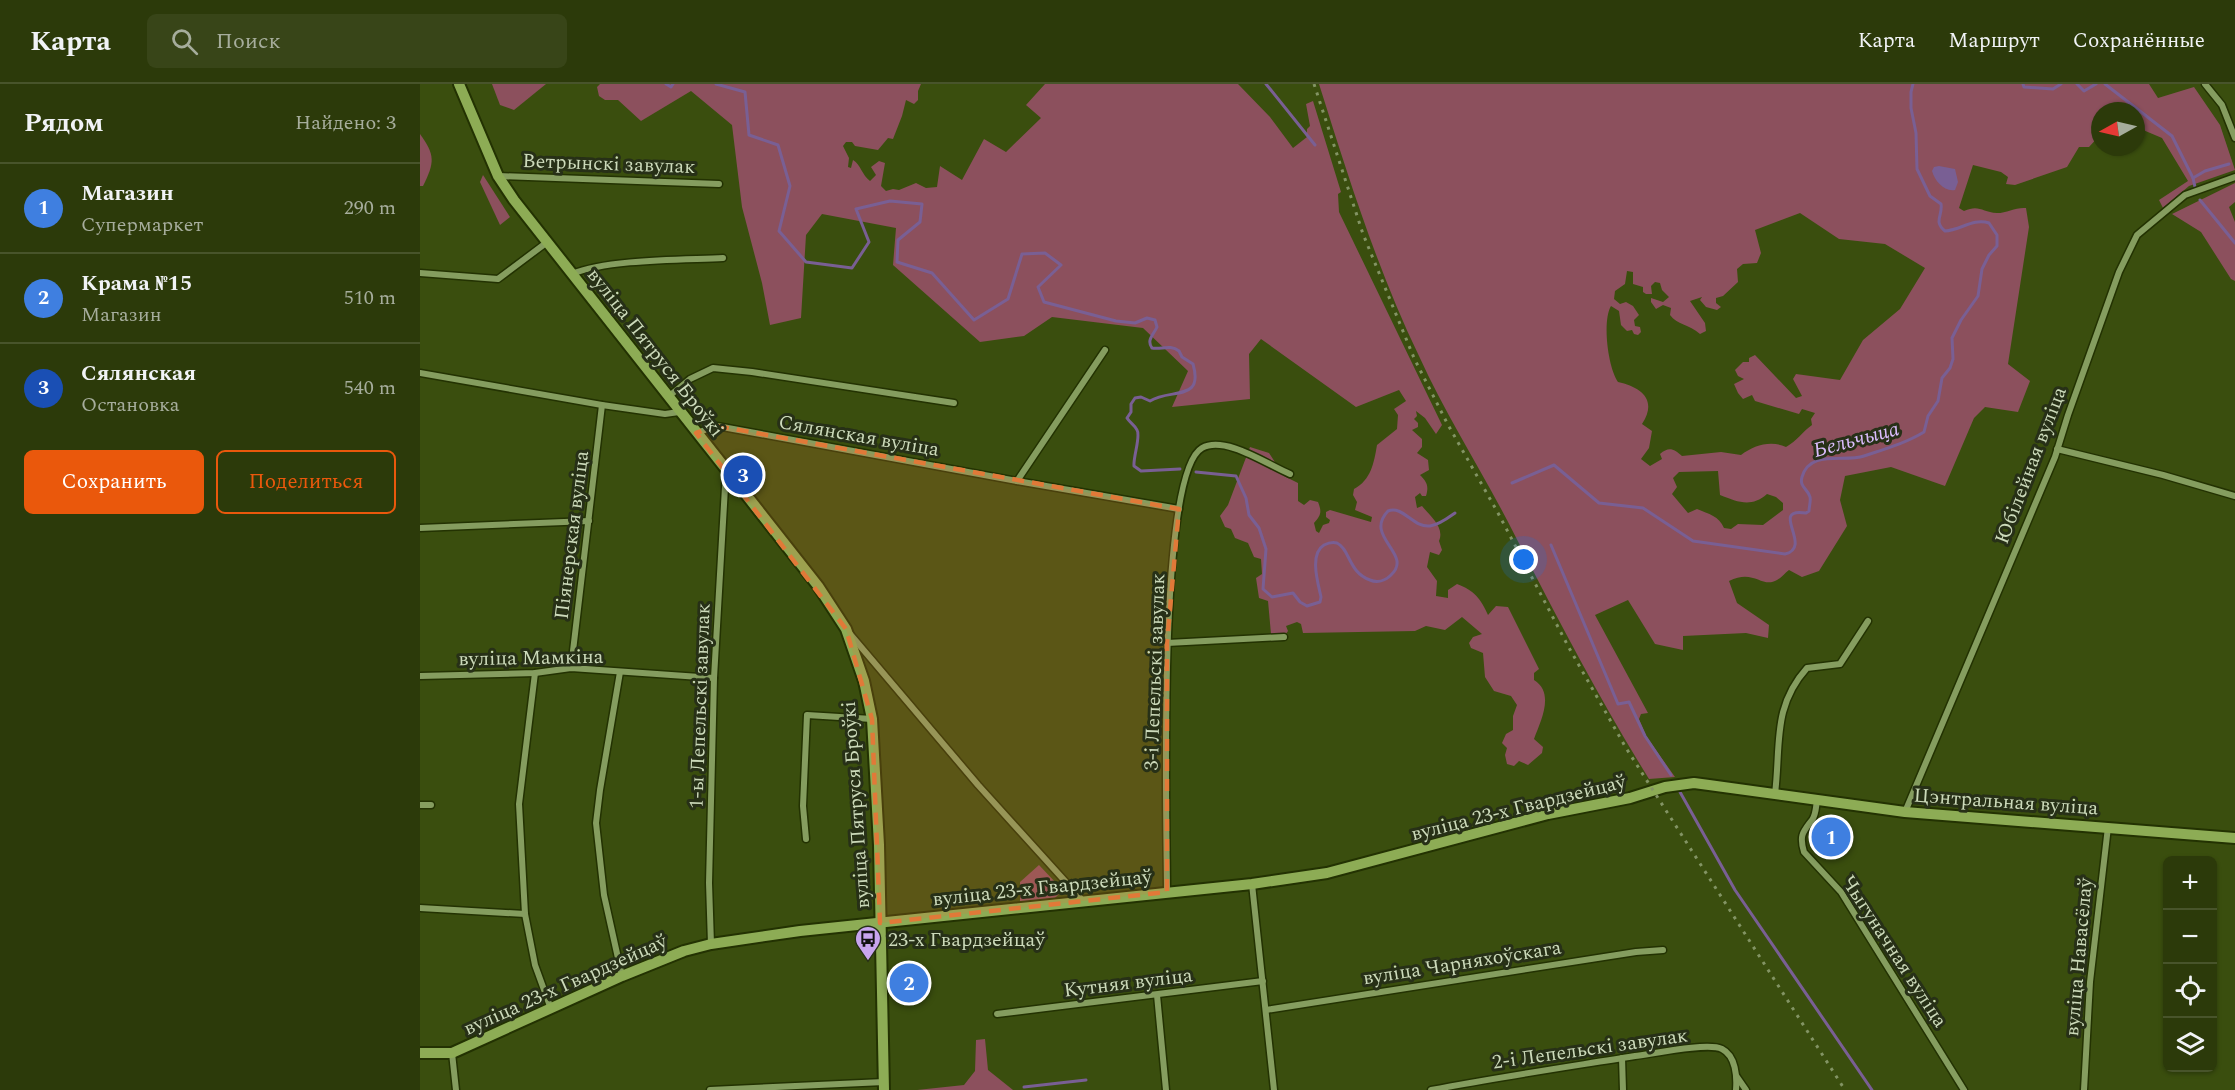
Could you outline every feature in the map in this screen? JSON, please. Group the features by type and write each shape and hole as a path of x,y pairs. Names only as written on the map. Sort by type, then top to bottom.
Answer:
{"street":[{"name":"вуліца Пятруся Броўкі","path":"459,84 498,176 546,243 818,586 846,629 978,785 1083,902"},
{"path":"2205,84 2222,105 2235,138"},
{"name":"Ветрынскі завулак","path":"498,176 719,184"},
{"name":"Юбілейная вуліца","path":"1905,812 2057,448 2119,272 2138,235 2185,195 2235,177"},
{"path":"420,273 498,279 546,243"},
{"path":"572,274 582,270 628,264 723,258"},
{"path":"1017,481 1105,350"},
{"path":"667,397 690,379 713,368 954,403"},
{"path":"420,372 602,405 665,414 679,412"},
{"name":"Піянерская вуліца","path":"571,669 602,405"},
{"name":"Сялянская вуліца","path":"696,433 717,426 1179,509"},
{"name":"3-і Лепельскі завулак","path":"1167,892 1167,643 1179,509 1190,462 1199,449 1209,444 1228,445 1290,474"},
{"path":"2057,448 2235,496"},
{"name":"1-ы Лепельскі завулак","path":"711,944 709,883 714,678 726,469"},
{"path":"420,528 589,521"},
{"path":"1775,794 1779,722 1790,690 1807,668 1840,664 1868,621"},
{"name":"вуліца Пятруся Броўкі","path":"846,629 864,681 872,719 878,835 884,1086"},
{"path":"1167,643 1284,637"},
{"name":"вуліца Мамкіна","path":"420,676 535,673 571,669 714,678"},
{"path":"620,672 596,823 604,896 621,976"},
{"path":"535,673 519,804 525,914 535,965 551,1009"},
{"path":"806,839 803,806 807,716 872,719"},
{"name":"вуліца 23-х Гвардзейцаў","path":"420,1053 452,1053 621,976 684,951 711,944 800,931 1252,884 1327,873 1548,814 1630,798 1680,784 1701,784 1775,794"},
{"name":"Цэнтральная вуліца","path":"1775,794 1905,812 2235,838"},
{"name":"Чыгуначная вуліца","path":"1816,800 1813,820 1804,829 1802,844 1804,852 1841,892 1964,1090"},
{"path":"420,805 430,805"},
{"name":"вуліца Навасёлаў","path":"2084,1090 2090,982 2108,827"},
{"path":"1252,884 1274,1090"},
{"path":"420,908 525,914"},
{"name":"вуліца Чарняхоўскага","path":"1266,1010 1643,951 1663,950"},
{"name":"Кутняя вуліца","path":"997,1014 1263,981"},
{"path":"1157,995 1166,1090"},
{"name":"2-і Лепельскі завулак","path":"1431,1090 1517,1073 1714,1047 1723,1049 1731,1057 1737,1077 1746,1090"},
{"path":"452,1053 456,1090"},
{"path":"1622,1058 1623,1090"},
{"path":"1736,1090 1737,1077"},
{"path":"710,1090 884,1086"}],"highlighted area":[{"path":"717,426 1179,509 1167,643 1167,892 880,923 872,719 846,629 696,433"}],"shaded area":[{"path":"492,84 546,84 514,110 500,105"},
{"path":"600,84 921,84 918,100 914,104 906,100 893,139 888,138 878,150 855,146 852,142 846,142 843,146 849,158 848,167 851,168 853,160 870,181 876,175 871,167 879,161 885,163 881,186 886,191 899,190 916,183 926,188 937,187 940,166 962,180 984,139 1006,152 1041,118 1026,105 1045,84 1238,84 1270,117 1293,148 1307,137 1307,129 1310,126 1306,104 1313,101 1341,192 1338,194 1339,212 1442,425 1436,434 1425,418 1416,411 1417,416 1414,419 1418,427 1412,430 1422,439 1422,447 1417,453 1428,460 1429,470 1420,475 1426,482 1427,489 1426,496 1420,493 1415,497 1417,508 1422,506 1436,522 1440,531 1439,541 1442,550 1439,555 1430,552 1427,567 1437,581 1436,596 1448,598 1448,590 1457,584 1476,596 1488,615 1496,606 1508,607 1539,669 1534,673 1534,680 1540,685 1545,699 1543,715 1534,739 1543,747 1542,753 1528,765 1519,761 1514,766 1507,764 1505,755 1507,748 1502,743 1506,734 1513,730 1513,716 1517,705 1511,696 1494,691 1485,677 1483,653 1471,648 1469,643 1473,637 1482,634 1462,617 1445,630 1426,626 1415,631 1303,633 1301,624 1297,622 1286,626 1288,631 1285,635 1271,634 1268,601 1259,598 1256,578 1262,574 1261,559 1254,557 1248,543 1235,538 1231,529 1225,527 1220,516 1228,505 1250,447 1269,453 1284,476 1298,483 1298,501 1304,505 1310,500 1318,502 1320,513 1314,523 1319,533 1323,525 1329,523 1326,512 1330,510 1371,522 1372,517 1355,510 1357,502 1353,495 1354,489 1368,476 1377,445 1397,429 1398,415 1394,409 1406,401 1399,390 1356,407 1261,339 1249,354 1250,399 1172,407 1188,371 1143,328 1052,317 1024,336 980,342 893,265 896,228 822,214 806,235 801,318 770,325 762,283 742,207 732,125 691,91 641,121 618,100 605,100 599,96 597,87"},
{"path":"1319,84 2149,84 2158,98 2194,87 2220,125 2235,170 2189,186 2163,208 2159,200 2188,181 2162,138 2145,131 2145,102 2091,102 2091,145 2079,147 2067,167 2015,185 2006,184 2008,177 2001,172 1973,165 1959,208 1964,211 1977,208 1997,213 2026,208 2029,227 2008,364 2030,381 2018,412 1985,407 1974,418 1945,486 1891,467 1845,476 1840,500 1847,526 1819,571 1802,577 1789,570 1772,582 1751,577 1729,581 1737,603 1769,625 1768,638 1746,633 1683,636 1683,650 1655,644 1628,600 1595,615 1648,713 1641,714 1639,719 1646,736 1675,777 1649,779 1575,651 1429,377 1390,290 1352,188","holes":["1800,213 1839,239 1885,244 1925,268 1900,309 1863,340 1840,380 1796,374 1793,379 1802,396 1796,398 1755,355 1749,358 1749,362 1743,362 1735,370 1738,376 1744,379 1734,384 1743,399 1752,395 1755,401 1799,414 1802,409 1815,413 1811,419 1812,425 1786,447 1774,444 1763,445 1741,455 1721,452 1682,456 1669,449 1660,454 1662,459 1650,466 1641,459 1649,448 1652,431 1642,424 1647,416 1648,401 1634,387 1618,382 1611,366 1607,344 1607,322 1611,306 1619,311 1621,325 1627,331 1632,330 1638,335 1641,332 1640,327 1635,326 1634,320 1639,315 1633,306 1626,302 1620,304 1614,299 1615,291 1625,284 1627,271 1633,272 1633,284 1643,287 1643,292 1646,294 1652,294 1651,286 1655,282 1660,283 1662,290 1669,297 1663,302 1651,298 1656,309 1663,305 1671,308 1670,315 1673,318 1700,334 1706,331 1705,323 1690,301 1702,297 1700,300 1706,307 1717,310 1721,307 1716,303 1716,298 1723,296 1738,282 1737,269 1743,264 1757,263 1761,253 1755,230","1718,471 1720,495 1750,502 1767,494 1783,503 1783,510 1763,525 1738,524 1731,529 1724,528 1716,518 1709,514 1697,509 1688,513 1672,494 1677,487 1673,478 1679,472"]},
{"path":"420,134 432,159 430,171 423,186 420,186"},
{"path":"1934,167 1955,169 1958,182 1955,190 1944,188 1935,178 1932,171"},
{"path":"483,175 510,217 500,225 480,182"},
{"path":"2235,183 2235,202 2229,207 2235,222 2235,281 2231,279 2201,232 2172,214"},
{"path":"1039,865 1057,884 1060,893 1055,898 1020,902 1020,882"},
{"path":"985,1039 988,1070 1013,1090 917,1090 964,1085 975,1071 976,1040"}],"waterway":[{"name":"Бельчыца","path":"666,84 671,87 673,84"},
{"name":"Бельчыца","path":"716,84 745,92 749,135 778,145 790,186 779,231 806,262 852,268 869,242 856,209 890,201 922,204 920,222 898,240 897,262 932,273 974,320 1008,299 1022,254 1045,253 1061,265 1038,287 1044,302 1116,321 1135,323 1147,318 1155,320 1157,327 1151,337 1150,345 1152,348 1172,348 1179,351 1182,357 1193,364 1194,384 1184,392 1158,397 1150,401 1141,397 1135,398 1127,418 1138,433 1134,466 1141,471 1180,469"},
{"path":"1266,84 1315,145"},
{"name":"Бельчыца","path":"1512,483 1554,465 1599,503 1643,508 1693,541 1785,554 1793,550 1795,544 1791,516 1795,513 1809,511 1810,497 1801,480 1806,468 1820,460 1864,456 1903,443 1924,432 1928,416 1938,401 1942,378 1950,368 1953,359 1952,338 1961,320 1978,296 1982,269 1997,246 1997,235 1989,223 1983,222 1945,231 1941,227 1939,221 1941,204 1930,196 1917,169 1916,133 1911,108 1913,84"},
{"name":"Бельчыца","path":"2023,84 2024,87 2053,89 2061,84"},
{"name":"Бельчыца","path":"2077,84 2084,91 2096,84"},
{"name":"Бельчыца","path":"2105,84 2172,136 2193,178 2195,187"},
{"path":"2193,178 2205,171 2229,164"},
{"name":"Бельчыца","path":"2200,200 2235,243"},
{"name":"Бельчыца","path":"1196,472 1236,476 1246,498 1249,515 1259,528 1266,549 1263,589 1272,597 1293,593 1300,602 1307,606 1320,602 1316,562 1319,549 1324,545 1337,543 1345,550 1357,572 1373,581 1381,581 1391,575 1397,560 1381,529 1382,520 1388,511 1398,511 1424,526 1440,523 1455,513"},
{"path":"1551,545 1618,704 1629,702 1645,736 1671,775"},
{"path":"1680,792 1735,890 1872,1090"},
{"path":"1024,1087 1086,1080"}],"railway":[{"path":"1314,84 1363,234 1414,358 1447,423 1626,748 1845,1090"}],"place":[{"name":"Сялянская","path":"743,475"},
{"name":"Магазин","path":"1831,837"},
{"name":"23-х Гвардзейцаў","path":"868,962"},
{"name":"Крама №15","path":"909,983"}]}
